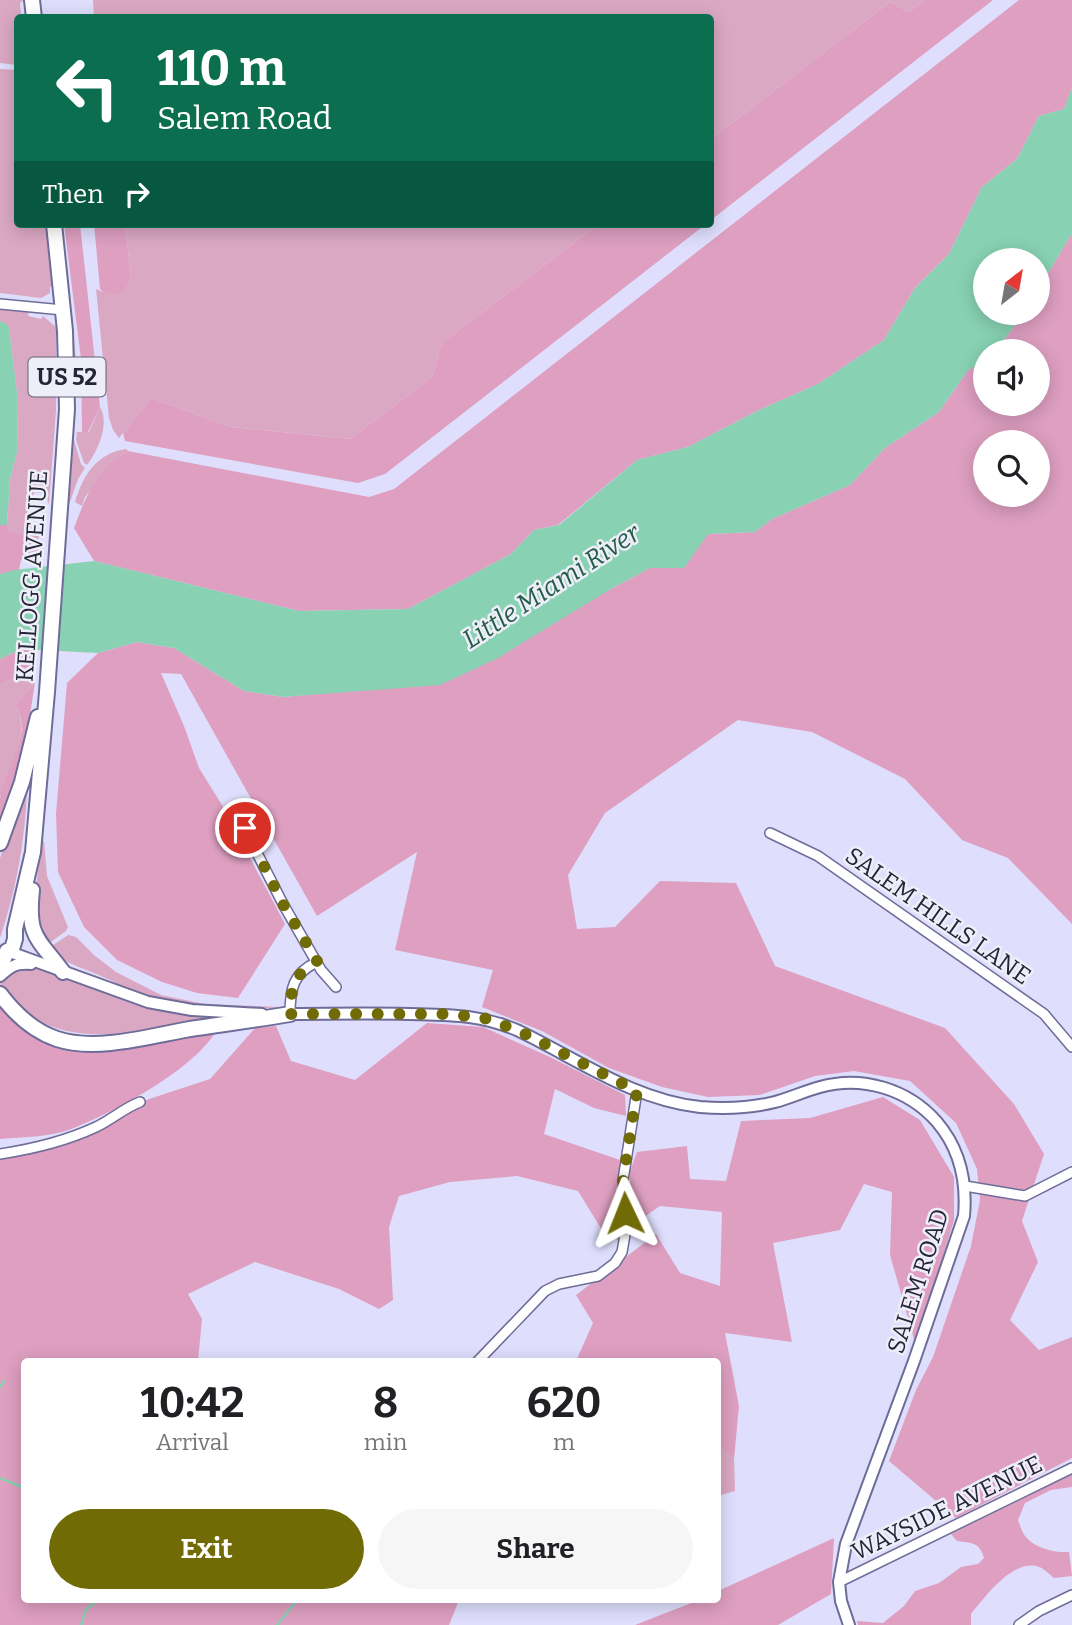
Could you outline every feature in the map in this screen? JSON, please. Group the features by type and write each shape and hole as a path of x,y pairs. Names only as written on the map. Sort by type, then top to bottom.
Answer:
{"main road":[{"name":"KELLOGG AVENUE","path":"0,968 15,939 33,852 59,530 67,409 54,228"},
{"path":"0,843 22,782 36,722 47,692"},
{"path":"33,852 31,925 38,942 63,972"},
{"path":"0,994 14,1012 33,1028 58,1039 82,1043 124,1040 290,1014"}],"street":[{"path":"0,304 62,310"},
{"path":"234,808 283,904 336,988"},
{"name":"SALEM HILLS LANE","path":"770,833 818,856 1022,999 1055,1024 1072,1047"},
{"name":"SALEM ROAD","path":"7,951 126,995 181,1008 290,1014 449,1014 484,1018 519,1031 637,1091 683,1104 725,1108 776,1102 836,1084 850,1083 882,1087 920,1105 939,1124 953,1145 965,1186 961,1228 846,1544 839,1582 841,1601 849,1625"},
{"path":"290,1014 292,985 302,971 317,961"},
{"name":"SALEM ROAD","path":"0,976 16,963 44,965"},
{"path":"481,1358 545,1291 559,1284 598,1276 619,1258 626,1229 624,1168 637,1091"},
{"path":"0,1154 22,1151 73,1136 96,1127 140,1102"},
{"path":"965,1186 1025,1196 1072,1172"},
{"name":"WAYSIDE AVENUE","path":"839,1582 1072,1468"},
{"path":"1019,1625 1039,1611 1072,1595"}],"shaded area":[{"path":"0,0 24,0 20,3 21,14 14,14 14,65 0,63"},
{"path":"93,0 924,0 909,12 890,2 714,137 714,14 94,14"},
{"path":"924,0 993,0 714,218 714,137 890,2 909,12"},
{"path":"1019,0 1072,0 1072,87 1064,109 1039,116 1017,159 982,187 949,254 915,288 884,340 818,384 757,411 688,447 637,460 558,525 534,530 511,554 408,609 299,611 94,561 74,528 88,495 101,474 128,451 369,497 394,489"},
{"path":"0,69 14,70 14,228 46,228 53,286 50,287 50,293 41,298 0,293"},
{"path":"65,228 80,228 100,407 88,432 82,432 81,359"},
{"path":"94,228 125,228 131,278 121,294 103,292 100,289"},
{"path":"125,228 594,228 442,343 432,377 350,439 231,427 151,398 119,438 109,418 96,289 103,292 131,278"},
{"path":"594,228 701,228 385,474 358,483 125,441 123,433 151,398 231,427 350,439 432,377 442,343"},
{"path":"1072,233 1072,924 1008,858 962,840 905,779 812,732 738,720 605,813 568,875 577,929 615,927 660,881 736,883 775,966 945,1028 1014,1104 1044,1154 1022,1221 1038,1262 1010,1320 1039,1350 1072,1337 1072,1458 956,1518 889,1461 916,1390 933,1357 971,1246 980,1200 977,1169 956,1123 910,1081 854,1071 815,1076 760,1095 708,1097 662,1087 609,1068 542,1031 482,1007 493,970 395,950 417,852 317,916 181,674 161,673 199,768 222,805 285,924 238,998 197,993 162,982 117,960 84,927 58,872 56,814 67,683 98,653 137,642 174,648 244,691 283,697 351,691 609,590 650,568 684,568 707,534 755,532 772,519 850,485 885,448 939,412 968,370 973,367 973,416 1050,416 1050,339 1005,339 1014,326 1050,326 1050,270"},
{"path":"68,289 76,360 74,440 81,464 85,468 69,505 75,397"},
{"path":"0,307 29,312 28,316 41,319 43,316 56,327 56,411 49,504 45,494 35,492 26,505 33,530 30,533 39,533 37,558 0,563 0,535 10,533 7,525 10,479 17,452 18,402 9,328 0,321"},
{"path":"100,407 103,429 99,445 87,465 76,440 77,432 89,432"},
{"path":"126,449 128,451 120,456 85,497 82,506 75,502 87,474 99,460"},
{"path":"0,525 7,525 10,533 26,535 19,570 0,574"},
{"path":"21,649 35,650 33,669 0,685 0,659"},
{"path":"33,669 35,682 15,705 20,716 20,739 14,763 0,797 0,685"},
{"path":"35,682 25,748 0,826 0,799 22,728 15,705"},
{"path":"23,790 27,790 22,847 11,902 0,938 0,858"},
{"path":"44,841 47,876 68,927 44,947 33,907"},
{"path":"68,935 76,937 116,972 161,995 205,1004 280,1007 245,1009 204,1006 163,1000 129,991 47,949"},
{"path":"32,965 130,1002 216,1017 216,1020 128,1033 71,1032 45,1024 21,1008 0,984 6,974"},
{"path":"0,1001 64,1043 218,1028 208,1043 174,1073 111,1111 65,1131 0,1139"},
{"path":"427,1023 483,1027 625,1095 626,1116 594,1108 555,1089 544,1134 620,1160 616,1194 618,1240 605,1235 578,1191 517,1176 450,1182 399,1196 389,1227 393,1300 379,1309 339,1289 255,1262 188,1294 202,1319 198,1358 21,1358 21,1603 458,1603 449,1625 0,1625 0,1154 50,1144 140,1102 210,1079 256,1027 276,1026 291,1061 355,1080"},
{"path":"883,1097 920,1120 954,1177 954,1220 916,1346 890,1255 892,1192 864,1184 840,1230 773,1243 792,1342 725,1333 739,1406 734,1459 721,1448 721,1358 577,1358 593,1323 576,1295 656,1234 680,1273 720,1286 722,1212 660,1206 631,1226 630,1171 637,1152 687,1146 690,1179 726,1181 741,1121 810,1118"},
{"path":"721,1448 734,1459 735,1491 721,1495"},
{"path":"1072,1473 1072,1487 1051,1490 1025,1503 1018,1520 1025,1536 1034,1544 1051,1551 1069,1552 1072,1576 1054,1578 1036,1566 1017,1569 999,1582 983,1599 971,1614 971,1625 858,1625 857,1621 883,1623 904,1606 915,1591 939,1583 961,1567 978,1564 984,1558 977,1546 957,1541 951,1534"},
{"path":"834,1538 831,1594 778,1625 635,1625 691,1603 721,1603 721,1590"}],"water":[{"name":"Little Miami River","path":"1072,87 1072,233 1050,270 1050,248 973,248 973,326 1014,326 1005,339 973,339 973,367 968,370 939,412 885,448 850,485 772,519 755,532 708,534 684,568 650,568 498,658 440,685 283,697 244,691 174,648 137,642 98,653 21,649 0,659 0,574 14,570 94,561 299,611 408,609 511,554 534,530 559,525 637,460 688,447 757,411 818,384 884,340 915,288 949,254 982,187 1017,159 1039,116 1064,109"},
{"path":"0,321 9,328 18,401 17,452 10,479 7,525 0,525"}],"waterway":[{"path":"0,1387 4,1381"},
{"path":"0,1478 21,1487"},
{"path":"81,1625 86,1609 95,1603"},
{"path":"277,1625 295,1603"}],"route":[{"path":"245,828 283,904 317,961 296,977 290,993 290,1014 449,1014 484,1018 545,1043 637,1091 623,1180 625,1213"}]}
